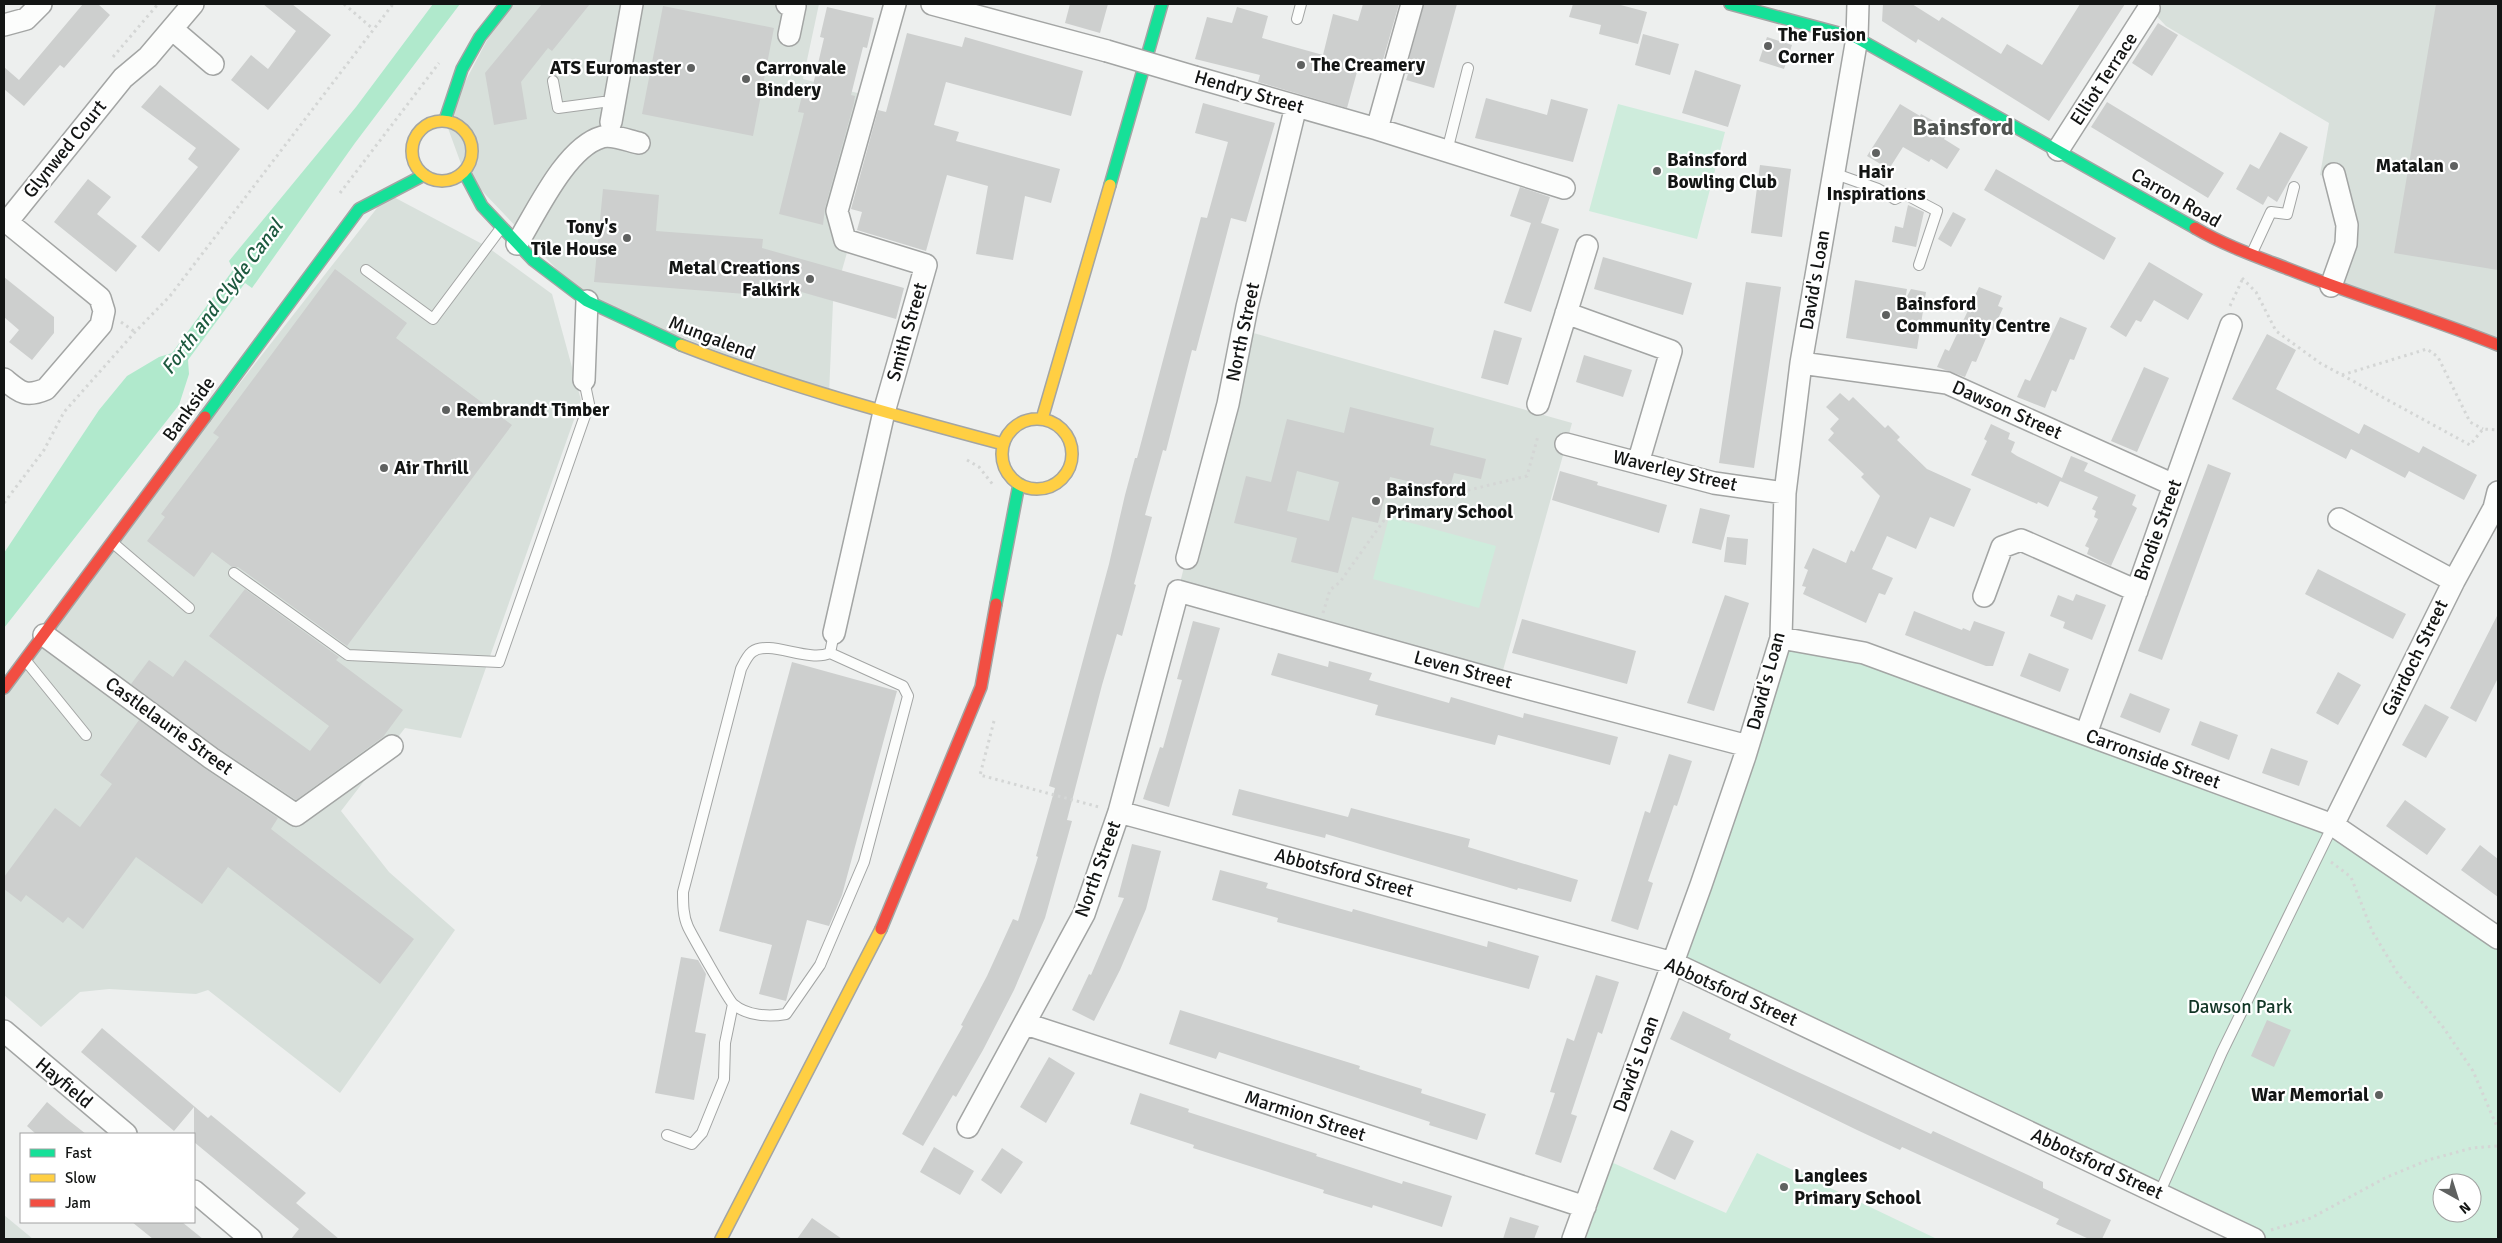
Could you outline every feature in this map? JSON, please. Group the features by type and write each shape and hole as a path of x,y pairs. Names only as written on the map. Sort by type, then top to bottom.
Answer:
{"main road":[{"path":"446,120 462,69 480,37 506,4"},
{"path":"1042,419 1162,4"},
{"name":"Carron Road","path":"1730,4 1857,38 2058,150 2205,236 2253,257 2331,286 2442,323 2498,345"},
{"path":"446,120 464,129 470,138 471,159 464,172 455,178 445,181 434,180 424,175 416,167 413,158 413,142 425,125 446,120"},
{"name":"Mungalend","path":"464,172 482,206 533,260 587,301 663,338 743,368 884,412 1003,444"},
{"name":"Bankside","path":"4,688 358,209 424,175"},
{"path":"1042,419 1054,423 1067,436 1072,454 1070,466 1060,481 1043,489 1030,489 1010,477 1004,467 1002,456 1003,444 1009,433 1018,424 1042,419"},
{"path":"721,1239 884,922 981,687 1019,484"}],"street":[{"path":"4,25 26,19 42,4"},
{"name":"Glynwed Court","path":"4,379 20,393 33,395 46,389 102,325 104,311 100,298 5,221 123,78 148,57 193,4"},
{"path":"612,113 632,4"},
{"path":"787,4 795,6 789,35"},
{"name":"Smith Street","path":"832,643 884,412 926,265 845,240 836,211 895,4"},
{"path":"1377,129 1412,4"},
{"name":"David's Loan","path":"1573,1239 1673,963 1748,746 1781,638 1786,493 1801,363 1857,38 1858,4"},
{"name":"Hendry Street","path":"939,5 1107,51 1377,129 1564,188"},
{"name":"Elliot Terrace","path":"2058,150 2149,8"},
{"path":"172,29 213,64"},
{"name":"North Street","path":"1187,558 1228,404 1247,307 1296,106"},
{"path":"518,244 564,168 582,146 603,136 640,143"},
{"path":"2331,286 2346,244 2347,225 2334,174"},
{"path":"1538,404 1587,246"},
{"path":"584,380 587,301"},
{"path":"1566,313 1671,351 1638,463"},
{"name":"Brodie Street","path":"2086,734 2231,325"},
{"name":"Dawson Street","path":"1801,363 1947,383 2174,485"},
{"name":"Waverley Street","path":"1566,444 1714,483 1786,493"},
{"name":"Gairdoch Street","path":"2333,825 2454,581 2494,508 2498,492"},
{"path":"2339,519 2454,581"},
{"path":"1984,596 2002,547 2021,540 2137,591"},
{"name":"North Street","path":"968,1127 1026,1024 1084,914 1119,812 1178,591"},
{"name":"Leven Street","path":"1178,591 1500,681 1748,746"},
{"name":"Castlelaurie Street","path":"44,635 211,758 296,815 392,746"},
{"name":"Carronside Street","path":"1781,638 1864,653 2333,825 2498,938"},
{"name":"Abbotsford Street","path":"1119,812 1673,963 2253,1239"},
{"name":"Marmion Street","path":"1026,1024 1585,1207"},
{"name":"Hayfield","path":"4,1031 125,1133"},
{"path":"195,1192 251,1239"}],"lane":[{"path":"1297,19 1301,4"},
{"path":"1447,151 1468,68"},
{"path":"553,81 558,108 603,102 612,113"},
{"path":"1833,173 1878,189 1895,199 1905,194 1937,211 1919,265"},
{"path":"2253,257 2272,212 2287,214 2294,187"},
{"path":"366,270 433,319 502,227"},
{"path":"234,573 348,655 499,662 588,404 584,380"},
{"path":"112,542 189,608"},
{"path":"832,643 903,686 908,696 864,862 820,966 786,1014 768,1017 750,1012 733,1004 688,926 684,910 683,892 741,669 750,653 761,647 796,654 824,656 832,643"},
{"path":"26,660 86,735"},
{"path":"2159,1194 2222,1052 2333,825"},
{"path":"667,1135 692,1144 702,1133 724,1079 725,1044 733,1004"}],"path":[{"path":"344,4 373,29"},
{"path":"4,503 44,450 64,412 135,332 170,296 393,4"},
{"path":"2231,325 2227,312 2253,257"},
{"path":"2242,278 2256,292 2276,332 2320,363 2470,445 2483,429"},
{"path":"2341,375 2427,349 2438,357 2470,422 2483,429 2498,430"},
{"path":"1324,610 1330,590 1340,582 1387,516 1402,484 1448,495 1527,476 1538,436"},
{"path":"996,713 980,775 1119,812"},
{"path":"2318,856 2329,860 2351,877 2372,931 2398,974 2443,1026 2473,1071 2498,1129"},
{"path":"2253,1239 2266,1232 2311,1218 2385,1178 2428,1160 2472,1148 2498,1146"}],"shaded area":[{"path":"506,4 819,4 803,79 869,96 837,211 850,242 833,302 829,394 587,301 464,172 445,120"},
{"path":"2150,4 2498,4 2498,345 2331,286 2346,244 2336,180 2320,175 2329,123 2166,26 2149,8"},
{"path":"388,194 486,246 552,294 581,400 461,738 405,728 341,811 389,872 455,930 340,1093 208,990 196,994 109,989 80,992 41,1027 4,995 4,684"},
{"name":"Bainsford Primary School","path":"1243,330 1572,423 1500,681 1178,591"},
{"path":"4,1215 33,1239 4,1239"}],"green space":[{"name":"Bainsford Bowling Club","path":"1618,104 1725,132 1697,239 1589,211"},
{"path":"1389,517 1496,546 1479,608 1373,579"},
{"name":"Dawson Park","path":"1781,638 1864,653 2333,825 2498,938 2498,1239 2254,1239 1673,963"},
{"name":"Langlees Primary School","path":"1757,1153 1937,1239 1586,1239 1611,1162 1726,1213"}],"water":[{"name":"Forth and Clyde Canal","path":"433,4 460,4 355,143 252,288 245,283 188,360 189,374 179,405 4,628 4,553 99,410 127,376 159,357 172,353 233,270 229,261 356,107"}],"building":[{"path":"83,4 98,4 110,15 64,68 60,65 24,106 4,89 4,67 19,80"},
{"path":"263,4 292,4 331,35 268,110 231,80 251,55 268,69 296,31"},
{"path":"542,4 590,4 552,51 548,48 521,82 527,119 494,125 485,73"},
{"path":"1070,4 1108,4 1100,33 1065,23"},
{"path":"1363,4 1399,4 1381,67 1360,61 1347,108 1258,82 1260,75 1195,59 1207,17 1232,23 1237,7 1268,16 1262,38 1323,55 1333,14 1358,21"},
{"path":"1424,4 1457,4 1434,88 1406,80 1408,74 1405,74"},
{"path":"1573,4 1617,4 1647,12 1638,44 1599,34 1601,25 1569,17"},
{"path":"1883,4 1912,4 1939,21 1942,17 2001,54 2007,44 2042,65 2080,4 2125,4 2049,121 1918,39 1916,43 1882,21"},
{"name":"Matalan","path":"2436,4 2498,4 2498,270 2394,253"},
{"name":"ATS Euromaster","path":"663,6 774,28 753,136 642,114"},
{"path":"827,7 874,18 867,48 863,47 851,95 855,96 854,103 825,208 823,225 779,214 804,113 798,112 805,83 813,85 824,38 820,37"},
{"path":"2158,23 2178,35 2152,76 2132,63"},
{"path":"907,33 962,47 965,37 1083,71 1071,116 946,82 934,125 959,132 956,141 1060,169 1051,203 1025,196 1013,260 976,254 988,186 947,175 926,251 857,230 862,212 851,209 878,110 886,112"},
{"path":"1643,34 1679,44 1670,75 1635,65"},
{"path":"1767,37 1792,45 1784,69 1759,61"},
{"name":"Bainsford Bowling Club","path":"1695,70 1741,85 1728,127 1682,113"},
{"path":"160,85 240,149 159,252 141,237 198,167 188,159 196,148 141,107"},
{"path":"1486,98 1547,115 1551,99 1588,109 1573,162 1475,138"},
{"path":"2107,102 2224,173 2208,198 2091,127"},
{"path":"1203,103 1275,123 1246,222 1231,218 1196,351 1192,350 1166,451 1163,450 1145,515 1152,517 1134,584 1136,585 1122,636 1117,634 1102,685 1067,820 1072,821 1045,918 1014,990 983,1050 956,1097 953,1095 923,1146 902,1134 963,1026 961,1025 987,976 1013,919 1018,921 1038,857 1036,856 1055,788 1049,786 1109,564 1125,495 1135,458 1137,458 1201,217 1207,218 1228,142 1195,133"},
{"path":"1900,104 1950,130 1944,139 1960,149 1947,169 1931,159 1929,162 1903,147 1889,169 1867,156"},
{"path":"2280,132 2308,147 2277,202 2268,196 2263,205 2236,189 2250,164 2259,169"},
{"path":"1760,165 1791,169 1782,237 1751,233"},
{"path":"1996,169 2116,238 2104,260 1984,190"},
{"path":"88,179 111,197 97,214 137,246 116,272 54,222"},
{"path":"1520,187 1550,197 1541,223 1559,229 1531,312 1504,303 1531,223 1510,216"},
{"path":"603,189 659,195 656,231 763,239 762,248 904,288 896,319 759,280 758,295 594,282"},
{"path":"1908,205 1924,212 1916,247 1892,242 1895,226 1903,228"},
{"path":"1953,212 1966,219 1951,247 1938,239"},
{"path":"1603,257 1692,283 1683,315 1594,289"},
{"path":"2149,262 2203,294 2188,320 2154,300 2141,322 2136,320 2126,337 2110,327"},
{"path":"335,269 407,323 396,338 512,425 347,646 238,567 232,567 212,552 194,577 147,541 165,517 161,514 219,437 213,433"},
{"path":"4,277 54,317 54,333 32,360 9,342 19,330 4,317"},
{"name":"Bainsford Community Centre","path":"1855,280 1907,289 1905,300 1911,289 1926,292 1917,349 1846,338"},
{"path":"1746,282 1781,287 1754,468 1719,463"},
{"path":"1979,287 2002,296 1998,306 2003,308 1993,330 1990,329 1976,362 1972,361 1965,377 1937,367 1945,349 1949,351"},
{"path":"2060,317 2087,328 2074,360 2070,359 2056,392 2052,390 2045,408 2017,397 2025,379 2030,381"},
{"path":"1494,330 1522,338 1508,385 1481,378"},
{"path":"2267,334 2296,350 2276,389 2359,434 2364,424 2419,453 2423,446 2477,475 2464,500 2409,471 2405,478 2351,449 2346,459 2232,399"},
{"path":"1584,355 1632,370 1623,397 1576,382"},
{"path":"2144,367 2169,378 2137,452 2111,441"},
{"path":"1840,393 1849,401 1853,397 1885,428 1888,425 1900,437 1897,440 1927,469 1971,489 1954,527 1930,517 1916,549 1887,536 1872,569 1893,578 1885,595 1879,593 1866,623 1803,594 1806,587 1802,586 1808,570 1804,568 1813,548 1846,563 1851,550 1854,552 1880,496 1861,477 1864,474 1828,440 1834,433 1830,429 1839,419 1826,407"},
{"path":"1350,407 1434,428 1430,445 1486,459 1481,479 1454,473 1449,491 1390,477 1378,523 1352,517 1338,573 1291,562 1297,538 1234,523 1246,476 1271,482 1287,419 1344,433","holes":["1297,471 1339,482 1329,521 1287,511"]},
{"path":"1991,424 2010,433 2008,439 2015,442 2011,452 2017,456 2062,478 2071,456 2088,463 2084,471 2136,495 2132,505 2137,508 2111,566 2087,554 2089,548 2085,546 2098,519 2094,517 2096,511 2092,509 2098,497 2060,481 2048,507 1971,475 1987,441 1984,439"},
{"path":"2208,464 2231,473 2162,660 2138,651"},
{"path":"1560,471 1598,482 1597,485 1667,505 1659,533 1552,500"},
{"path":"1700,508 1730,515 1721,550 1692,543"},
{"path":"1727,537 1748,539 1746,565 1724,562"},
{"path":"2318,569 2406,614 2393,639 2305,594"},
{"path":"245,589 339,657 336,660 403,710 383,737 296,800 218,748 131,684 149,660 173,677 185,660 310,751 329,726 209,636"},
{"path":"2076,594 2106,605 2092,640 2063,628 2065,622 2050,616 2058,595 2073,601"},
{"path":"1725,595 1749,603 1714,711 1687,703"},
{"path":"1914,611 1962,630 1963,628 1970,631 1974,621 2005,632 1993,666 1986,666 1905,635"},
{"path":"2498,614 2498,678 2476,722 2450,708"},
{"path":"1522,619 1636,651 1627,684 1512,653"},
{"path":"1193,621 1220,628 1169,807 1143,799 1160,747 1163,748 1182,680 1177,679"},
{"path":"1278,653 1328,667 1329,661 1372,673 1369,680 1449,703 1451,697 1523,718 1524,713 1618,737 1610,765 1498,735 1495,745 1375,715 1378,705 1271,675"},
{"path":"2029,653 2069,669 2060,692 2020,676"},
{"path":"792,662 897,691 842,895 829,926 807,920 786,1001 759,994 772,945 719,931"},
{"path":"2338,672 2361,685 2338,725 2316,713"},
{"path":"2130,693 2170,709 2160,733 2120,717"},
{"path":"2425,704 2449,717 2426,758 2402,745"},
{"path":"139,720 204,768 278,818 271,829 414,939 380,984 228,867 202,904 136,857 83,929 68,917 63,923 26,895 21,902 4,889 4,877 55,808 80,827 112,784 100,775"},
{"path":"2200,721 2238,735 2229,760 2191,745"},
{"path":"2271,748 2308,761 2299,786 2262,773"},
{"path":"1669,754 1692,761 1677,806 1674,805 1648,881 1653,883 1638,930 1611,921 1645,811 1650,813"},
{"path":"1239,789 1348,817 1351,808 1470,839 1468,847 1578,880 1571,902 1518,888 1517,890 1326,834 1325,838 1232,815"},
{"path":"2405,800 2446,829 2427,855 2386,826"},
{"path":"1132,844 1161,851 1146,909 1120,970 1094,1021 1072,1010 1089,974 1091,975 1124,898 1118,897"},
{"path":"2480,845 2498,859 2498,897 2461,870"},
{"path":"1220,870 1268,883 1266,888 1352,912 1353,909 1487,947 1488,941 1539,956 1529,989 1277,922 1278,918 1212,900"},
{"path":"681,957 698,960 706,974 695,1032 706,1034 694,1100 655,1093"},
{"path":"1596,975 1619,982 1602,1034 1598,1032 1571,1114 1577,1116 1561,1163 1535,1154 1555,1093 1550,1092 1567,1038 1574,1041"},
{"path":"1180,1010 1360,1066 1359,1069 1422,1089 1421,1093 1486,1114 1477,1140 1429,1125 1430,1122 1219,1052 1216,1059 1169,1044"},
{"path":"1683,1011 1731,1034 1729,1039 1789,1068 1931,1134 1933,1131 2043,1182 2043,1188 2111,1220 2102,1239 2089,1239 2056,1224 2059,1219 1902,1147 1900,1150 1670,1039"},
{"path":"2267,1020 2291,1030 2274,1067 2251,1056"},
{"path":"102,1028 208,1118 211,1115 306,1193 296,1203 339,1239 291,1239 299,1229 195,1143 194,1107 174,1131 81,1052"},
{"path":"1049,1057 1075,1073 1046,1123 1020,1107"},
{"path":"1140,1093 1189,1109 1188,1112 1317,1154 1316,1156 1402,1184 1403,1181 1452,1196 1442,1227 1373,1205 1372,1208 1323,1193 1324,1190 1193,1148 1194,1145 1130,1124"},
{"path":"47,1102 85,1133 35,1133 27,1126"},
{"path":"1671,1130 1694,1141 1675,1180 1653,1169"},
{"path":"934,1147 974,1171 960,1195 920,1172"},
{"path":"1002,1148 1023,1162 1001,1194 981,1180"},
{"path":"1510,1217 1539,1226 1534,1239 1503,1239"},
{"path":"812,1218 842,1239 797,1239"},
{"path":"133,1223 183,1223 203,1239 153,1239"}],"traffic: fast":[{"path":"445,120 462,69 480,37 506,4"},
{"path":"1110,185 1162,4"},
{"path":"1730,4 1857,38 2195,228"},
{"path":"464,172 482,206 533,260 587,301 681,345"},
{"path":"205,417 359,209 424,175"},
{"path":"996,604 1019,484"}],"traffic: slow":[{"path":"442,121 459,126 467,134 472,151 467,168 459,176 442,181 425,176 417,168 412,151 417,134 425,126 442,121"},
{"path":"1042,419 1110,185"},
{"path":"681,345 800,387 1003,444"},
{"path":"1037,419 1050,422 1062,429 1069,441 1072,454 1069,467 1062,479 1050,486 1037,489 1024,486 1012,479 1005,467 1002,454 1005,441 1012,429 1024,422 1037,419"},
{"path":"721,1239 881,929"}],"traffic: jam":[{"path":"2195,228 2228,245 2263,259 2498,345"},
{"path":"4,688 205,417"},
{"path":"881,929 981,687 996,604"}],"place":[{"name":"The Fusion Corner","path":"1768,46"},
{"name":"The Creamery","path":"1301,65"},
{"name":"ATS Euromaster","path":"691,68"},
{"name":"Carronvale Bindery","path":"746,79"},
{"name":"Hair Inspirations","path":"1876,153"},
{"name":"Matalan","path":"2454,166"},
{"name":"Bainsford Bowling Club","path":"1657,171"},
{"name":"Tony's Tile House","path":"627,238"},
{"name":"Metal Creations Falkirk","path":"810,279"},
{"name":"Bainsford Community Centre","path":"1886,315"},
{"name":"Rembrandt Timber","path":"446,410"},
{"name":"Air Thrill","path":"384,468"},
{"name":"Bainsford Primary School","path":"1376,501"},
{"name":"War Memorial","path":"2379,1095"},
{"name":"Langlees Primary School","path":"1784,1187"}],"district":[{"name":"Bainsford","path":"1963,127"}]}
